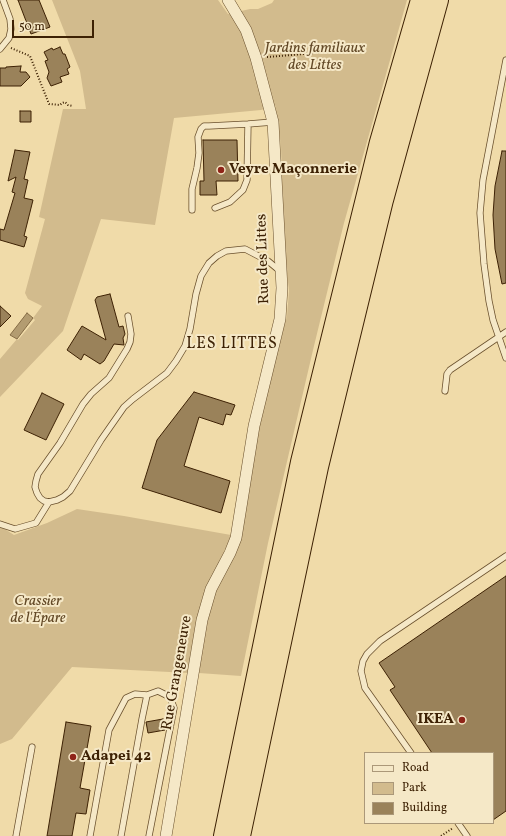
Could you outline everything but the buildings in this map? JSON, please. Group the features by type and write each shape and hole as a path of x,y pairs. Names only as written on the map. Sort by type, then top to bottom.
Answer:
{"highway":[{"path":"224,836 301,462 380,142 421,0"},
{"path":"240,836 318,467 383,200 438,0"}],"street":[{"name":"Rue des Littes","path":"228,0 246,30 256,58 273,122 282,288 280,319 254,426 238,521"},
{"name":"Rue Grangeneuve","path":"166,836 202,620 212,588 234,545 238,521"}],"lane":[{"path":"2,47 10,34 11,24 3,0"},
{"path":"506,60 483,180 480,213 484,264 489,300 493,320 506,358"},
{"path":"192,210 192,189 198,168 198,137 201,129 204,126 273,122"},
{"path":"215,208 230,202 243,190 247,180 248,124"},
{"path":"128,316 131,334 127,349 109,378 91,394 83,404 60,443 38,474 36,481 37,493 44,501 49,502 63,497 70,491 101,440 124,407 132,398 167,373 176,361 185,346 190,329 196,294 201,276 217,256 226,251 245,249 268,261 281,271"},
{"path":"445,392 447,374 450,370 506,332"},
{"path":"0,524 15,529 36,523 49,502"},
{"path":"410,752 365,688 361,671 363,661 367,654 380,641 506,556"},
{"path":"90,836 109,730 126,698 135,694 147,695 158,691 170,697 174,708 149,836"},
{"path":"121,836 147,695"},
{"path":"16,836 32,747"},
{"path":"460,824 467,836"}],"path":[{"path":"2,47 30,56 49,104 60,105 62,102 65,102 68,106 73,106"},
{"path":"256,58 364,49"},
{"path":"441,836 458,824"}],"green space":[{"name":"Jardins familiaux des Littes","path":"52,0 218,0 228,14 250,9 258,9 272,3 274,0 407,0 344,223 268,543 241,676 199,673 206,621 218,584 255,446 265,398 287,316 289,291 284,246 281,146 275,105 261,110 174,118 155,225 101,219 63,331 0,397 0,359 35,320 33,318 42,306 28,299 25,293 45,219 39,217 63,109 86,109 80,71"},
{"name":"Crassier de l'Épare","path":"77,509 231,535 202,599 189,673 72,667 12,739 0,744 0,526 14,535 47,523"}],"shaded area":[{"path":"27,313 33,318 17,339 10,335"}],"place":[{"name":"Veyre Maçonnerie","path":"221,170"},
{"name":"IKEA","path":"462,720"},
{"name":"Adapei 42","path":"73,757"}],"district":[{"name":"LES LITTES","path":"232,345"}]}
